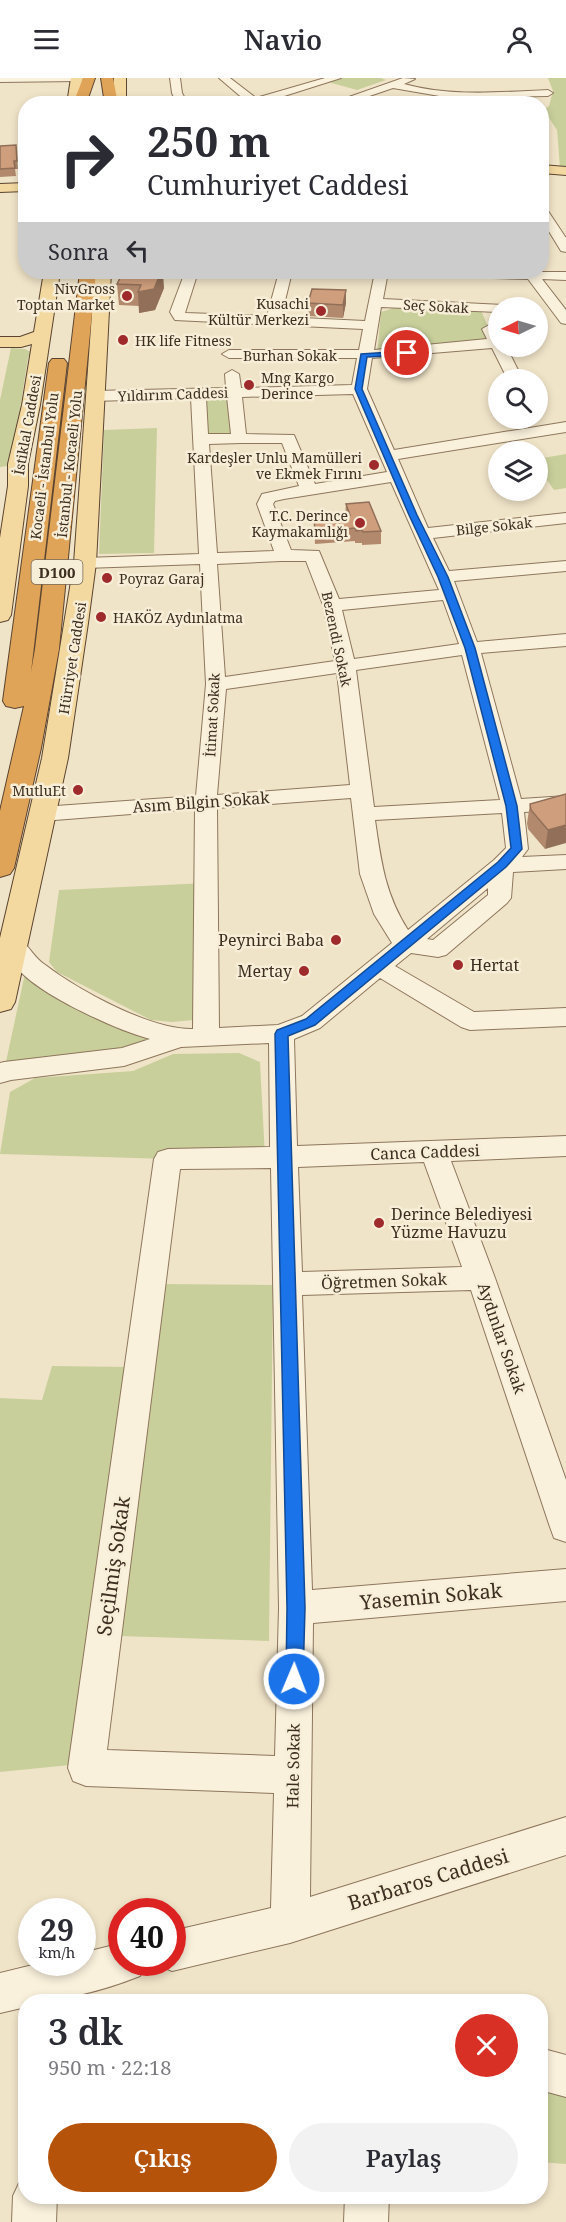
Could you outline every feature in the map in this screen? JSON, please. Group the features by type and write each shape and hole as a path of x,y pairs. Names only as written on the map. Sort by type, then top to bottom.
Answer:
{"highway":[{"path":"82,96 90,78"},
{"path":"89,96 90,78"},
{"path":"104,96 106,78"},
{"path":"106,78 109,96"},
{"name":"Kocaeli - İstanbul Yolu","path":"10,723 25,639 35,536 69,279"},
{"name":"İstanbul - Kocaeli Yolu","path":"0,868 28,748 47,649 64,511 87,279"},
{"path":"31,405 35,536"},
{"path":"64,511 93,425"}],"main road":[{"path":"74,96 77,78"},
{"path":"119,96 120,78"},
{"path":"549,169 566,171"},
{"path":"0,190 18,189"},
{"name":"İstiklal Caddesi","path":"0,615 6,482 31,405 51,279"},
{"name":"Hürriyet Caddesi","path":"0,1002 67,694 85,563 102,279"},
{"path":"0,342 41,342"}],"street":[{"path":"0,79 77,78"},
{"path":"175,78 179,96"},
{"path":"291,78 303,87 325,96"},
{"path":"271,96 336,78"},
{"path":"362,96 412,78"},
{"path":"227,81 246,80"},
{"path":"227,81 243,96"},
{"path":"542,82 546,96"},
{"path":"393,85 436,96"},
{"path":"549,211 558,212"},
{"path":"549,222 564,244"},
{"path":"549,241 564,244"},
{"path":"549,276 566,276"},
{"path":"189,279 178,316 229,337 273,321 370,325"},
{"path":"273,321 283,279"},
{"path":"14,945 27,964 60,989 142,1028 193,1037 281,1034 310,1022 405,944 438,949 499,898 502,865 516,849 512,806 470,648 446,586 359,389 379,279"},
{"path":"535,279 561,314"},
{"name":"Seç Sokak","path":"374,303 488,308"},
{"path":"480,308 488,327"},
{"path":"229,337 239,439"},
{"name":"Burhan Sokak","path":"229,337 364,355 488,345"},
{"name":"Yıldırım Caddesi","path":"94,396 359,389"},
{"name":"İtimat Sokak","path":"193,1037 206,802 216,684 198,394"},
{"path":"388,456 560,428"},
{"path":"200,439 288,438 309,490"},
{"path":"285,557 266,501 275,495 396,476"},
{"name":"Bilge Sokak","path":"422,534 566,518"},
{"name":"Bezendi Sokak","path":"85,563 314,555 332,605 346,665 363,814 375,887 386,914 405,944"},
{"path":"332,605 566,566"},
{"path":"216,684 470,648 566,640"},
{"name":"Asım Bilgin Sokak","path":"42,814 360,791"},
{"path":"363,814 566,803"},
{"path":"502,865 566,862"},
{"path":"377,966 470,1021 566,1017"},
{"name":"Hale Sokak","path":"281,1034 296,1608 290,1923"},
{"path":"0,1074 4,1071 124,1057 193,1037"},
{"name":"Canca Caddesi","path":"168,1159 285,1157 566,1146"},
{"name":"Aydınlar Sokak","path":"434,1151 481,1278 566,1527"},
{"name":"Seçilmiş Sokak","path":"168,1159 86,1768 293,1775"},
{"name":"Öğretmen Sokak","path":"287,1284 481,1278"},
{"name":"Yasemin Sokak","path":"296,1608 566,1585"},
{"name":"Barbaros Caddesi","path":"186,1948 290,1923 566,1836"},
{"path":"24,1993 108,1967"},
{"path":"548,2071 566,2076"},
{"path":"34,2222 35,2204"},
{"path":"366,2222 367,2204"}],"green space":[{"path":"342,78 386,80 357,90 328,82"},
{"path":"548,78 566,78 566,169 560,168 557,130 549,118 553,91"},
{"path":"403,305 480,308 488,327 488,344 377,355 381,312"},
{"path":"11,348 31,352 28,358 12,460 7,466 0,467 0,400"},
{"path":"230,396 232,436 207,436 205,397"},
{"path":"157,428 154,553 99,554 104,430"},
{"path":"566,454 566,488 554,490 548,482 548,457"},
{"path":"206,883 205,1019 172,1022 151,1020 57,972 49,962 59,890"},
{"path":"27,964 40,976 180,1038 4,1071"},
{"path":"239,1053 260,1062 265,1157 168,1159 0,1154 10,1092 35,1078 133,1071 173,1054"},
{"path":"158,1284 273,1285 269,1641 119,1636"},
{"path":"52,1366 133,1367 70,1765 0,1772 0,1398 42,1400"},
{"path":"548,2092 566,2095 566,2164 548,2163"}],"building":[{"path":"16,145 15,168 0,169 0,146"},
{"path":"120,279 158,279 154,289 138,292 141,285 117,284"},
{"path":"312,289 346,290 343,305 308,303"},
{"path":"369,502 381,531 363,532 362,530 356,531 355,528 315,532 314,518 350,515 346,504"},
{"path":"566,794 566,825 548,830 531,810 530,804"}],"place":[{"name":"NivGross Toptan Market","path":"127,296"},
{"name":"Kusachi Kültür Merkezi","path":"321,311"},
{"name":"HK life Fitness","path":"123,340"},
{"name":"Mng Kargo Derince","path":"249,385"},
{"name":"Kardeşler Unlu Mamülleri ve Ekmek Fırını","path":"374,465"},
{"name":"T.C. Derince Kaymakamlığı","path":"360,523"},
{"name":"Poyraz Garaj","path":"107,578"},
{"name":"HAKÖZ Aydınlatma","path":"101,617"},
{"name":"MutluEt","path":"78,790"},
{"name":"Peynirci Baba","path":"336,940"},
{"name":"Hertat","path":"458,965"},
{"name":"Mertay","path":"304,971"},
{"name":"Derince Belediyesi Yüzme Havuzu","path":"379,1223"}],"route":[{"path":"294,1679 296,1608 281,1034 310,1022 502,865 516,849 517,840 512,806 460,618 359,389 364,355 407,353"}]}
